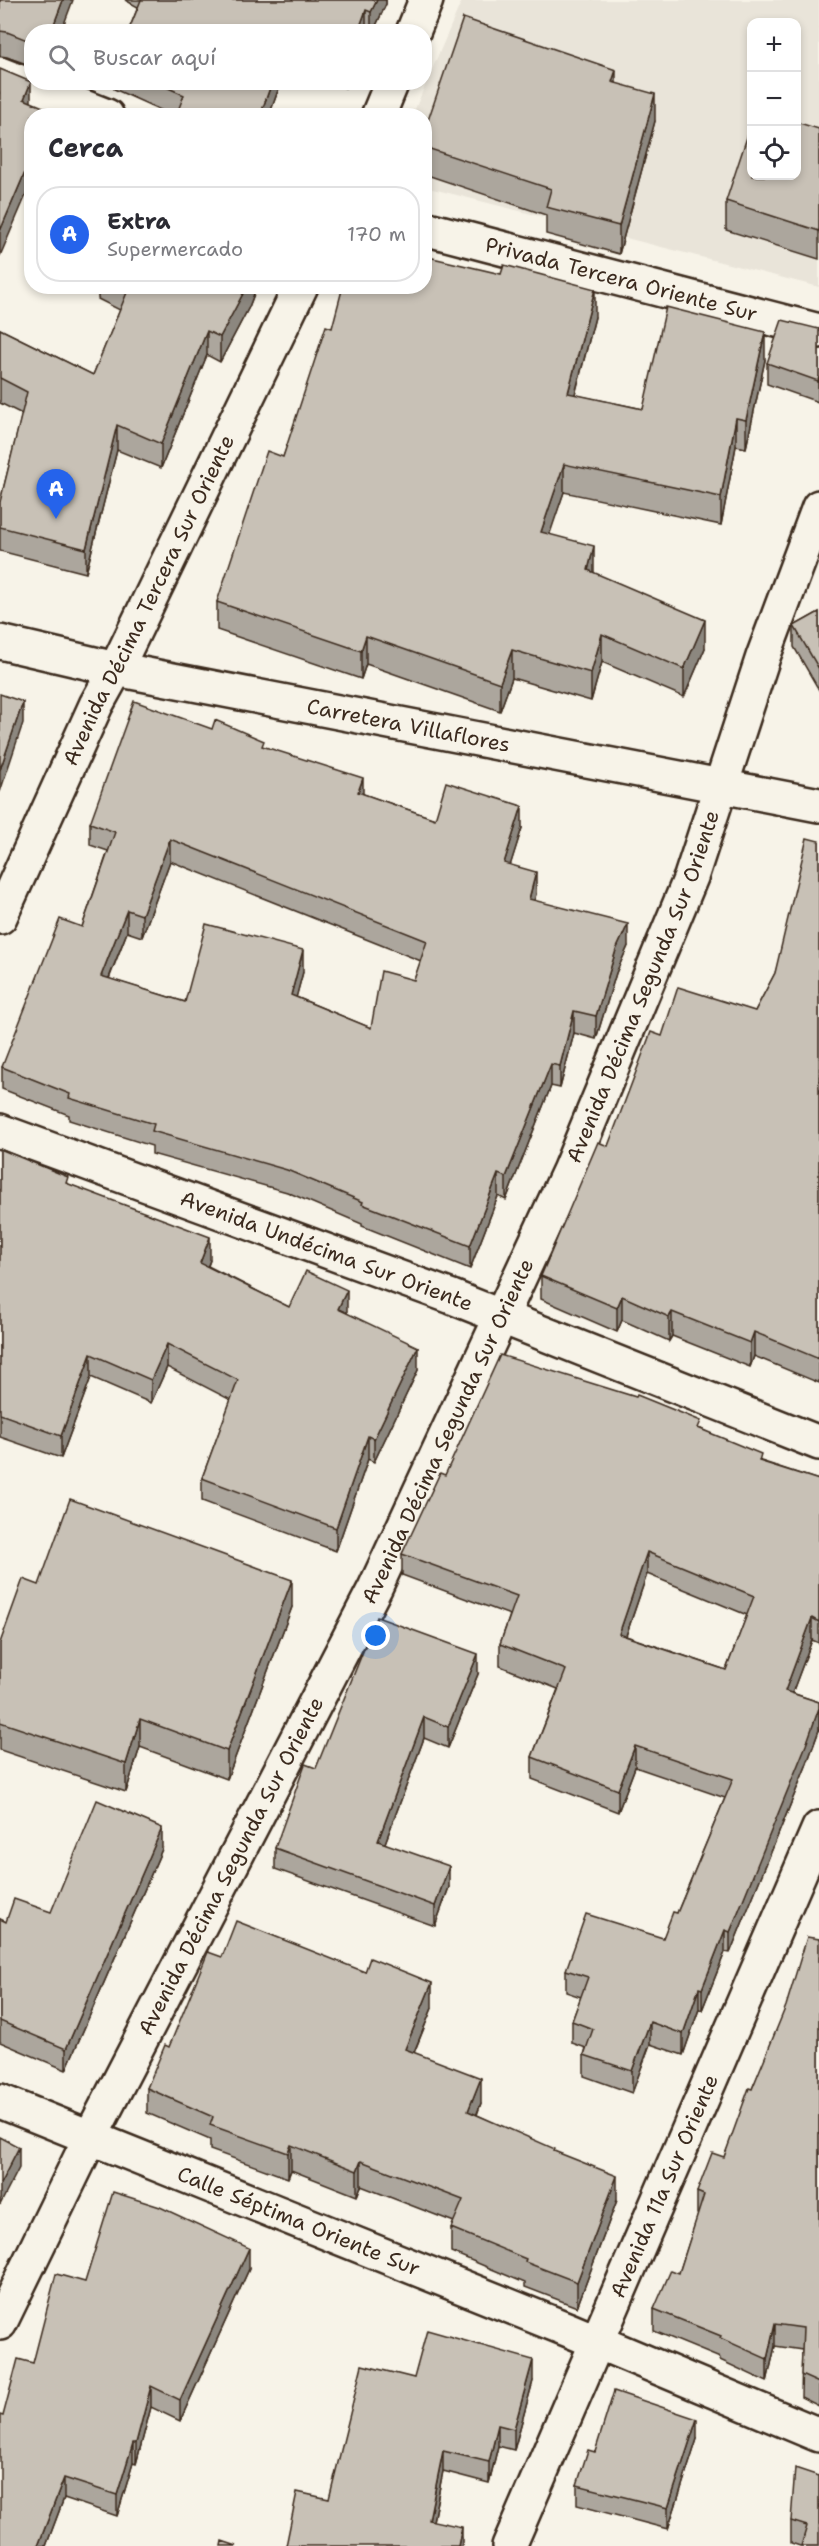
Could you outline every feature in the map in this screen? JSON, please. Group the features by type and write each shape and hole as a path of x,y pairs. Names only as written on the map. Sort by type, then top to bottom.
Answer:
{"street":[{"path":"416,24 426,0"},
{"path":"0,74 24,83"},
{"path":"41,90 87,108"},
{"path":"381,108 389,90"},
{"name":"Privada Tercera Oriente Sur","path":"432,230 819,332"},
{"name":"Avenida Décima Tercera Sur Oriente","path":"0,917 96,705 116,669 297,294"},
{"name":"Avenida Décima Segunda Sur Oriente","path":"0,2324 91,2136 375,1587 569,1171 691,877 763,657 819,507"},
{"name":"Carretera Villaflores","path":"0,642 116,669 819,805"},
{"name":"Avenida Undécima Sur Oriente","path":"0,1131 502,1318 819,1443"},
{"name":"Avenida 11a Sur Oriente","path":"509,2546 819,1828"},
{"name":"Calle Séptima Oriente Sur","path":"0,2101 91,2136 819,2435"}],"shaded area":[{"path":"462,0 819,0 819,287 432,189 432,108 415,108 423,90 432,90 432,70"}],"building":[{"path":"0,0 63,0 54,24 24,24 24,39 0,31"},
{"path":"141,0 377,0 371,12 366,10 361,24 131,24"},
{"path":"463,18 616,70 612,82 655,94 619,226 546,207 551,189 432,150 432,109"},
{"path":"0,69 24,79 24,90 28,90 24,99 45,108 24,108 24,175 0,231"},
{"path":"173,90 269,90 263,108 179,108 184,95"},
{"path":"801,124 819,129 819,231 726,201 747,137 747,180 801,180"},
{"path":"432,258 501,274 504,265 595,289 568,393 643,409 666,307 765,332 746,420 736,418 721,497 564,464 541,532 594,546 588,570 705,620 684,669 602,634 591,673 512,650 500,683 366,636 361,651 217,602 267,451 283,457 326,326 332,328 341,294 432,294"},
{"path":"126,294 243,294 220,337 207,331 161,444 117,425 86,549 0,527 0,502 27,392 0,378 0,329 93,375"},
{"path":"782,320 819,329 818,381 767,363"},
{"path":"819,612 819,669 794,626"},
{"path":"0,694 23,702 0,770"},
{"path":"134,701 212,729 215,720 264,741 262,746 363,778 358,792 435,819 446,782 522,806 504,863 536,872 529,899 628,924 616,950 596,1016 574,1011 560,1066 551,1064 506,1177 498,1174 470,1246 362,1204 363,1202 287,1170 152,1131 154,1124 69,1098 70,1094 2,1067 60,919 82,927 115,832 90,823","holes":["170,839 427,941 414,980 381,971 371,1028 291,995 303,950 206,924 185,1002 101,976 127,910 142,915"]},
{"path":"807,838 819,841 819,1359 754,1332 750,1343 672,1312 669,1317 622,1296 617,1308 541,1276 598,1142 608,1146 651,1032 662,1036 678,987 755,1011 775,973"},
{"path":"0,1149 68,1177 66,1183 210,1237 200,1263 289,1307 306,1271 347,1290 338,1309 418,1347 374,1439 368,1436 336,1528 202,1478 238,1380 167,1344 151,1380 91,1354 61,1436 0,1414"},
{"path":"500,1355 636,1397 637,1395 701,1421 698,1428 761,1454 759,1461 819,1480 819,1622 812,1618 785,1691 819,1702 819,1708 730,1932 725,1930 702,1989 699,1988 683,2034 650,2022 632,2071 584,2055 593,2029 572,2021 588,1977 566,1970 586,1914 663,1938 673,1912 677,1913 733,1779 635,1746 618,1790 532,1757 566,1670 500,1644 517,1596 402,1554 440,1473 445,1475","holes":["647,1552 754,1596 726,1670 619,1634"]},
{"path":"70,1499 292,1580 227,1751 140,1719 126,1764 0,1722 0,1643 23,1579 39,1585"},
{"path":"377,1617 478,1654 448,1727 424,1717 378,1841 449,1866 435,1906 275,1848 305,1764 316,1768"},
{"path":"97,1800 162,1828 66,2049 0,2021 0,1919 6,1922 14,1899 51,1912"},
{"path":"236,1921 365,1972 370,1958 432,1983 405,2049 481,2078 468,2111 555,2149 554,2151 617,2176 577,2282 525,2262 526,2259 451,2228 463,2200 361,2161 357,2171 291,2145 288,2153 210,2125 213,2117 147,2088 165,2045 169,2047 208,1952 222,1957"},
{"path":"807,1937 819,1939 819,2383 801,2375 803,2328 775,2324 767,2359 720,2338 721,2336 654,2309 671,2270 679,2273 704,2195 697,2192 712,2153 724,2157 749,2088 752,2089 786,2006"},
{"path":"0,2137 19,2147 0,2184"},
{"path":"113,2192 160,2207 249,2248 180,2400 151,2386 136,2443 133,2443 117,2495 64,2478 38,2546 0,2546 0,2415 3,2416 18,2359 33,2363 56,2274 85,2282"},
{"path":"427,2330 533,2360 514,2429 498,2425 489,2462 443,2451 429,2520 462,2527 458,2546 286,2546 297,2492 329,2499 362,2365 414,2378"},
{"path":"614,2391 697,2419 668,2508 577,2485 588,2450 595,2452"},
{"path":"795,2468 819,2476 819,2546 801,2546 807,2526 791,2521"},
{"path":"222,2541 237,2546 221,2546"}],"place":[{"name":"Extra","path":"56,519"}]}
